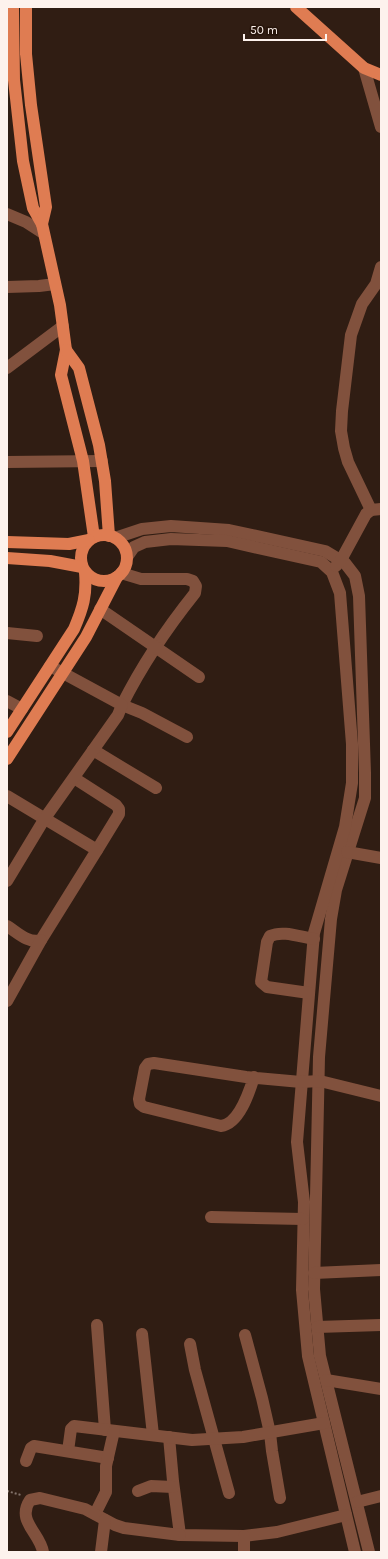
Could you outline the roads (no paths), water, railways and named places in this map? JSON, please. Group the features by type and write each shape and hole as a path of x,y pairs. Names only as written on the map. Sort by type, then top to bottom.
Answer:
{"main road":[{"path":"7,732 74,629 82,612 87,588 81,561 82,550 92,539 83,461 61,375 66,350 56,284 42,228 32,208 10,80 13,7"},
{"path":"26,7 26,54 31,105 46,207 42,228"},
{"path":"296,7 364,68 381,75"},
{"path":"66,350 79,368 99,445 106,481 112,537"},
{"path":"7,542 69,544 103,535 112,537 123,546 127,556 124,568 100,609 86,637 7,759"},
{"path":"7,558 50,561 84,570 100,581 112,579 119,575"}],"street":[{"path":"364,68 381,127"},
{"path":"7,214 42,228"},
{"path":"332,572 370,514 348,462 341,431 351,335 362,304 376,284 381,268"},
{"path":"7,287 56,284"},
{"path":"7,368 63,326"},
{"path":"7,462 102,461"},
{"path":"112,537 142,529 171,526 228,530 325,551 345,563 356,576 359,596 365,773 364,798 336,890 331,919 319,1057 320,1081 314,1289 320,1356 369,1552"},
{"path":"127,556 134,548 145,542 172,539 227,541 321,562 332,572 340,593 352,744 352,783 345,827 314,933 297,1142 304,1202 302,1290 308,1356 355,1552"},
{"path":"7,881 45,818 118,715 122,705 168,626 195,593 196,586 193,580 187,578 141,579 119,575"},
{"path":"100,609 199,677"},
{"path":"7,633 37,636"},
{"path":"50,666 122,705 142,713 187,737"},
{"path":"7,701 22,709"},
{"path":"93,750 156,788"},
{"path":"7,1001 41,940 119,814 119,809 116,805 74,778"},
{"path":"7,796 97,850"},
{"path":"347,852 381,858"},
{"path":"7,926 29,940 35,942 41,940"},
{"path":"309,993 267,987 261,982 267,942 270,936 276,933 314,939"},
{"path":"254,1077 245,1103 230,1123 221,1126 144,1107 140,1104 139,1099 145,1068 148,1064 154,1063 254,1077 301,1082 320,1081 381,1096"},
{"path":"211,1217 303,1219"},
{"path":"314,1273 381,1270"},
{"path":"97,1325 110,1430 106,1466 106,1492 100,1517 103,1552"},
{"path":"317,1327 381,1325"},
{"path":"142,1334 153,1435"},
{"path":"245,1335 270,1432 280,1498"},
{"path":"190,1344 195,1370 229,1493"},
{"path":"326,1380 381,1389"},
{"path":"68,1451 71,1428 74,1426 192,1440 243,1437 324,1423"},
{"path":"169,1437 180,1535"},
{"path":"26,1461 31,1448 34,1446 108,1458"},
{"path":"138,1491 151,1486 174,1487"},
{"path":"357,1502 381,1496"},
{"path":"43,1552 25,1513 26,1506 30,1500 40,1498 85,1509 124,1528 180,1535 244,1536 277,1532 346,1515"},
{"path":"244,1536 244,1552"}]}
